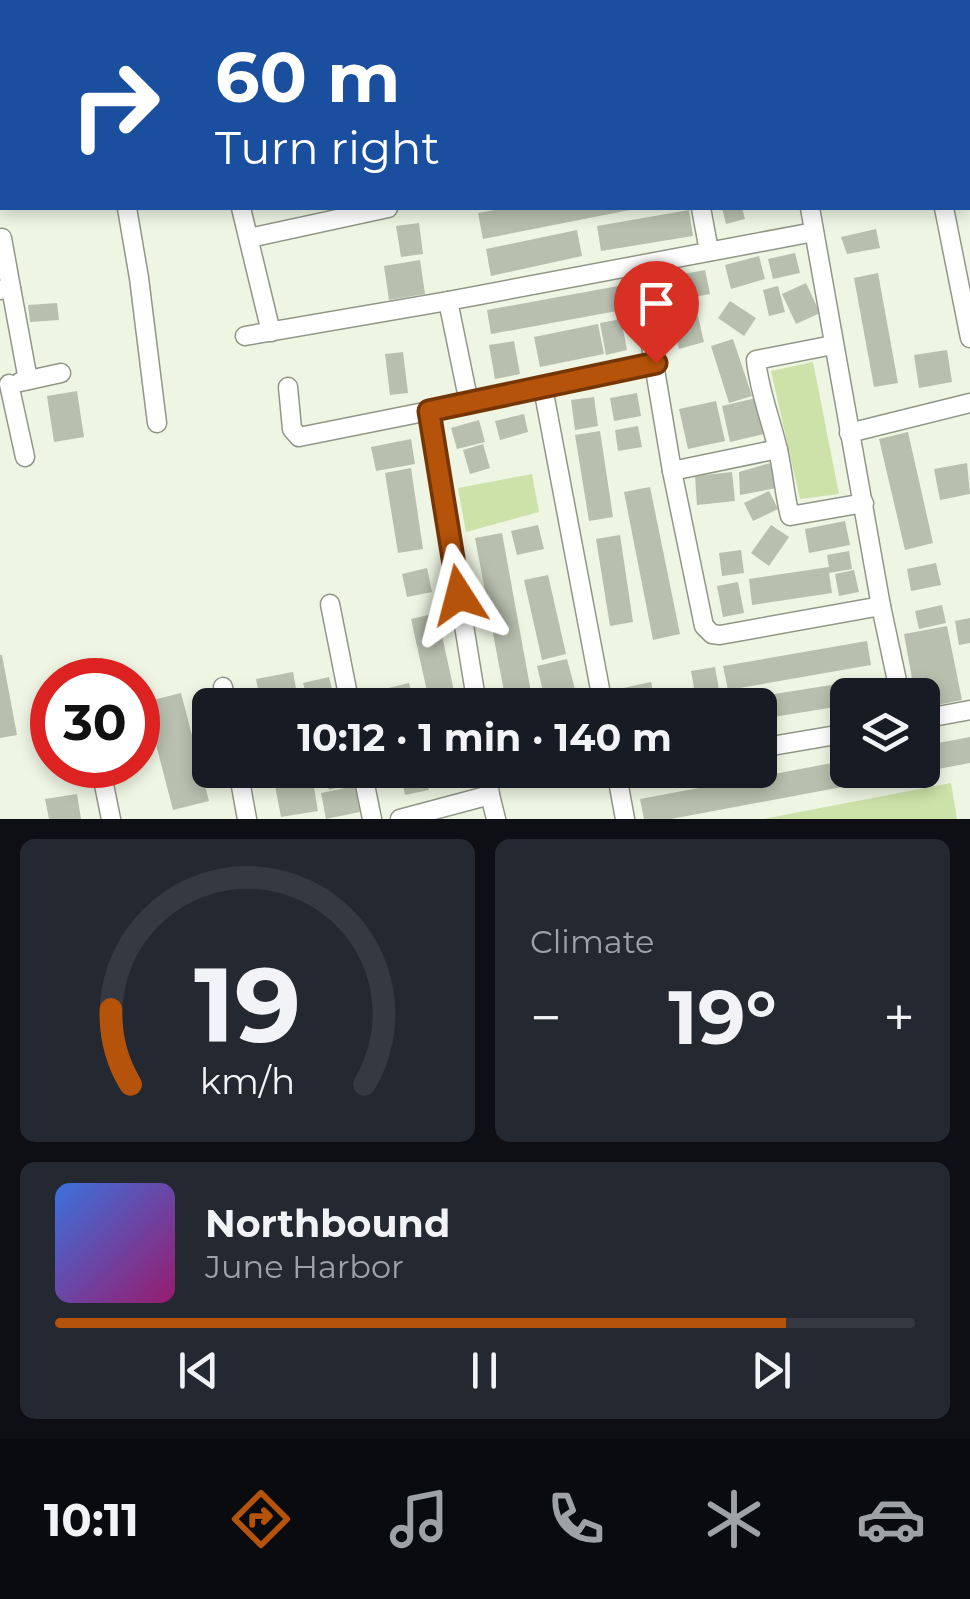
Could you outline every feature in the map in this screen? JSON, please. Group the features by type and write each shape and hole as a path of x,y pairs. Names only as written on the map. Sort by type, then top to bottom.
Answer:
{"street":[{"path":"127,210 157,423"},
{"path":"242,210 271,332"},
{"path":"249,238 379,210"},
{"path":"701,210 709,252"},
{"path":"810,210 896,678"},
{"path":"944,210 970,338"},
{"path":"245,336 448,302 814,232"},
{"path":"2,238 12,383 25,457"},
{"path":"448,302 469,403"},
{"path":"648,328 704,626 712,634 720,635 881,606"},
{"path":"833,345 756,360 758,383 778,449 790,516 864,502"},
{"path":"288,387 292,430 299,437 656,363"},
{"path":"12,383 61,373"},
{"path":"543,388 601,688"},
{"path":"849,433 970,403"},
{"path":"429,411 474,688"},
{"path":"672,471 778,449"},
{"path":"330,604 347,688"},
{"path":"940,716 970,710"},
{"path":"777,745 830,735"},
{"path":"105,788 112,819"},
{"path":"241,788 246,819"},
{"path":"366,788 372,819"},
{"path":"489,788 496,819"},
{"path":"622,788 625,819"},
{"path":"400,819 490,795"}],"green space":[{"path":"813,362 839,494 800,499 771,371"},
{"path":"532,474 539,512 466,532 458,488"},
{"path":"951,783 957,819 763,819 940,788"}],"building":[{"path":"495,210 630,210 483,239 478,213"},
{"path":"689,210 693,236 601,251 597,226"},
{"path":"722,210 743,210 745,219 726,224"},
{"path":"419,223 423,254 401,257 396,226"},
{"path":"876,229 880,248 847,254 841,237"},
{"path":"577,230 582,256 491,276 486,249"},
{"path":"795,253 800,273 773,279 768,259"},
{"path":"759,256 765,279 731,289 725,265"},
{"path":"420,260 425,294 389,300 384,266"},
{"path":"705,270 710,294 491,334 487,310"},
{"path":"878,273 898,383 874,387 854,278"},
{"path":"806,283 820,313 796,324 782,294"},
{"path":"778,286 785,312 769,316 763,290"},
{"path":"694,299 704,342 679,349 668,305"},
{"path":"730,301 756,318 744,336 718,318"},
{"path":"57,303 59,320 30,322 28,305"},
{"path":"621,319 627,350 606,355 600,323"},
{"path":"598,324 604,354 540,367 534,337"},
{"path":"733,339 752,396 729,403 711,346"},
{"path":"514,341 520,374 495,379 489,345"},
{"path":"947,350 952,382 919,388 914,355"},
{"path":"403,352 408,393 390,395 385,354"},
{"path":"77,391 84,437 54,442 47,396"},
{"path":"637,393 641,416 614,421 610,398"},
{"path":"594,397 598,426 575,430 571,400"},
{"path":"756,398 764,434 730,442 722,406"},
{"path":"716,401 725,441 688,449 679,409"},
{"path":"524,414 528,432 500,440 495,421"},
{"path":"479,420 485,442 457,449 451,428"},
{"path":"638,426 642,447 618,451 615,430"},
{"path":"600,431 613,517 589,521 575,435"},
{"path":"908,432 933,543 905,550 879,439"},
{"path":"411,439 415,464 376,471 371,447"},
{"path":"483,444 490,468 470,474 463,450"},
{"path":"770,463 777,488 740,495 739,472"},
{"path":"967,463 970,494 940,500 934,469"},
{"path":"411,468 423,549 398,553 385,473"},
{"path":"732,472 735,501 697,505 695,476"},
{"path":"650,487 680,634 653,640 624,492"},
{"path":"769,491 778,509 753,521 744,503"},
{"path":"845,521 850,545 809,553 805,529"},
{"path":"538,525 544,549 517,555 511,531"},
{"path":"771,525 789,537 769,566 751,553"},
{"path":"502,533 530,688 503,688 475,538"},
{"path":"620,535 633,622 610,626 596,539"},
{"path":"741,550 744,573 722,576 719,553"},
{"path":"849,551 852,569 829,573 832,593 752,605 749,579 829,567 827,555"},
{"path":"936,563 941,585 911,591 907,569"},
{"path":"427,568 432,592 407,597 402,574"},
{"path":"854,570 859,592 839,596 835,574"},
{"path":"548,575 566,654 542,660 524,580"},
{"path":"738,582 744,613 723,617 717,586"},
{"path":"942,605 946,623 919,629 915,611"},
{"path":"437,613 453,688 426,688 411,619"},
{"path":"970,618 970,643 959,645 955,621"},
{"path":"947,626 962,700 940,704 940,678 912,678 904,634"},
{"path":"867,641 871,665 739,688 728,688 723,666"},
{"path":"0,655 17,735 0,738"},
{"path":"567,659 575,688 542,688 537,666"},
{"path":"715,667 719,688 694,688 691,671"},
{"path":"293,672 296,688 258,688 256,679"},
{"path":"329,677 332,688 304,688 303,683"},
{"path":"651,682 652,688 623,688"},
{"path":"830,685 830,708 777,716 777,694"},
{"path":"181,693 192,735 192,788 206,788 209,801 173,810 160,760 160,698"},
{"path":"970,737 970,763 940,769 940,743"},
{"path":"830,763 830,788 837,788 671,819 644,819 640,799 699,788 777,788 777,773"},
{"path":"275,788 314,788 318,811 281,817"},
{"path":"355,788 360,812 326,819 321,793"},
{"path":"404,788 429,788 429,790 405,795"},
{"path":"77,794 81,819 49,819 45,799"}],"route":[{"path":"459,595 429,411 656,363"}]}
